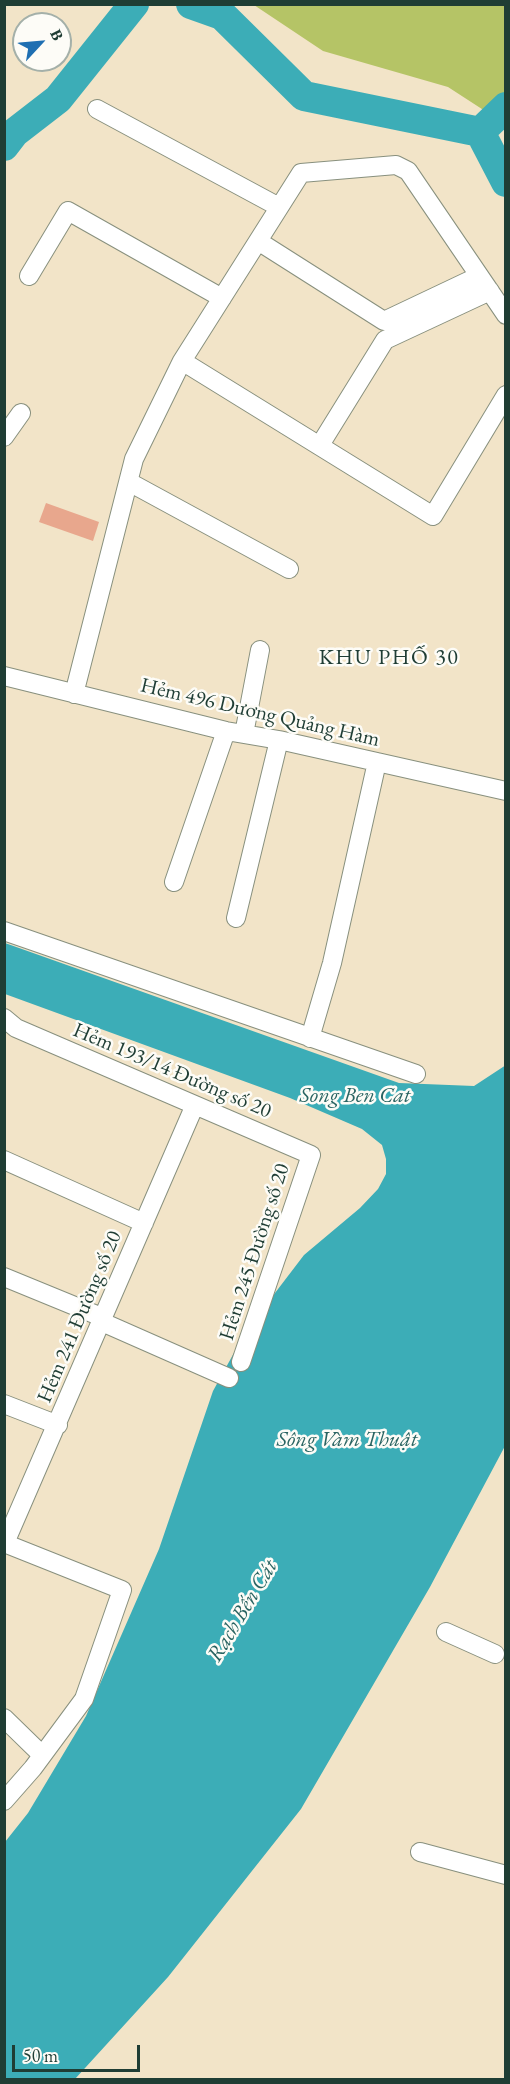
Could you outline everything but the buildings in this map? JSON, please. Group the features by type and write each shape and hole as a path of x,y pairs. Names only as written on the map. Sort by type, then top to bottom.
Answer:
{"street":[{"path":"97,109 279,207"},
{"path":"74,694 134,459 182,361 301,173 396,165 408,171 506,315"},
{"path":"29,276 68,211 222,298"},
{"path":"258,241 384,321"},
{"path":"384,321 479,276"},
{"path":"320,445 385,340 490,291"},
{"path":"384,321 385,340"},
{"path":"182,361 433,516 506,395"},
{"path":"4,437 21,413"},
{"path":"129,482 289,569"},
{"path":"174,882 235,732 260,650"},
{"name":"Hẻm 496 Dương Quảng Hàm","path":"4,676 235,732 505,786"},
{"path":"236,918 279,740"},
{"path":"310,1038 332,963 377,762"},
{"path":"4,931 416,1074"},
{"name":"Hẻm 193/14 Đường số 20","path":"8,1026 311,1155"},
{"name":"Hẻm 241 Đường số 20","path":"5,1543 194,1107"},
{"name":"Hẻm 245 Đường số 20","path":"241,1362 311,1155"},
{"path":"4,1160 144,1223"},
{"path":"4,1277 229,1378"},
{"path":"4,1404 58,1425"},
{"path":"4,1801 84,1699 122,1590 5,1543"},
{"path":"446,1632 495,1654"},
{"path":"4,1718 42,1755"},
{"path":"420,1852 506,1875"}],"green space":[{"path":"254,5 505,5 505,124 448,87 323,51"}],"water":[{"name":"Sông Vàm Thuật","path":"5,943 399,1083 474,1086 506,1065 505,1446 430,1587 301,1809 168,1977 75,2079 5,2080 5,1842 28,1813 86,1716 159,1549 213,1391 246,1331 304,1255 360,1208 378,1189 386,1174 386,1159 382,1145 362,1129 290,1098 5,994"}],"waterway":[{"path":"4,146 14,133 58,99 134,4"},
{"path":"191,4 222,15 304,96 480,132"},
{"path":"506,107 480,132 506,182"}],"district":[{"name":"KHU PHỐ 30","path":"389,658"}],"water label":[{"name":"Song Ben Cat","path":"355,1096"},
{"name":"Rạch Bến Cát","path":"243,1611"}]}
